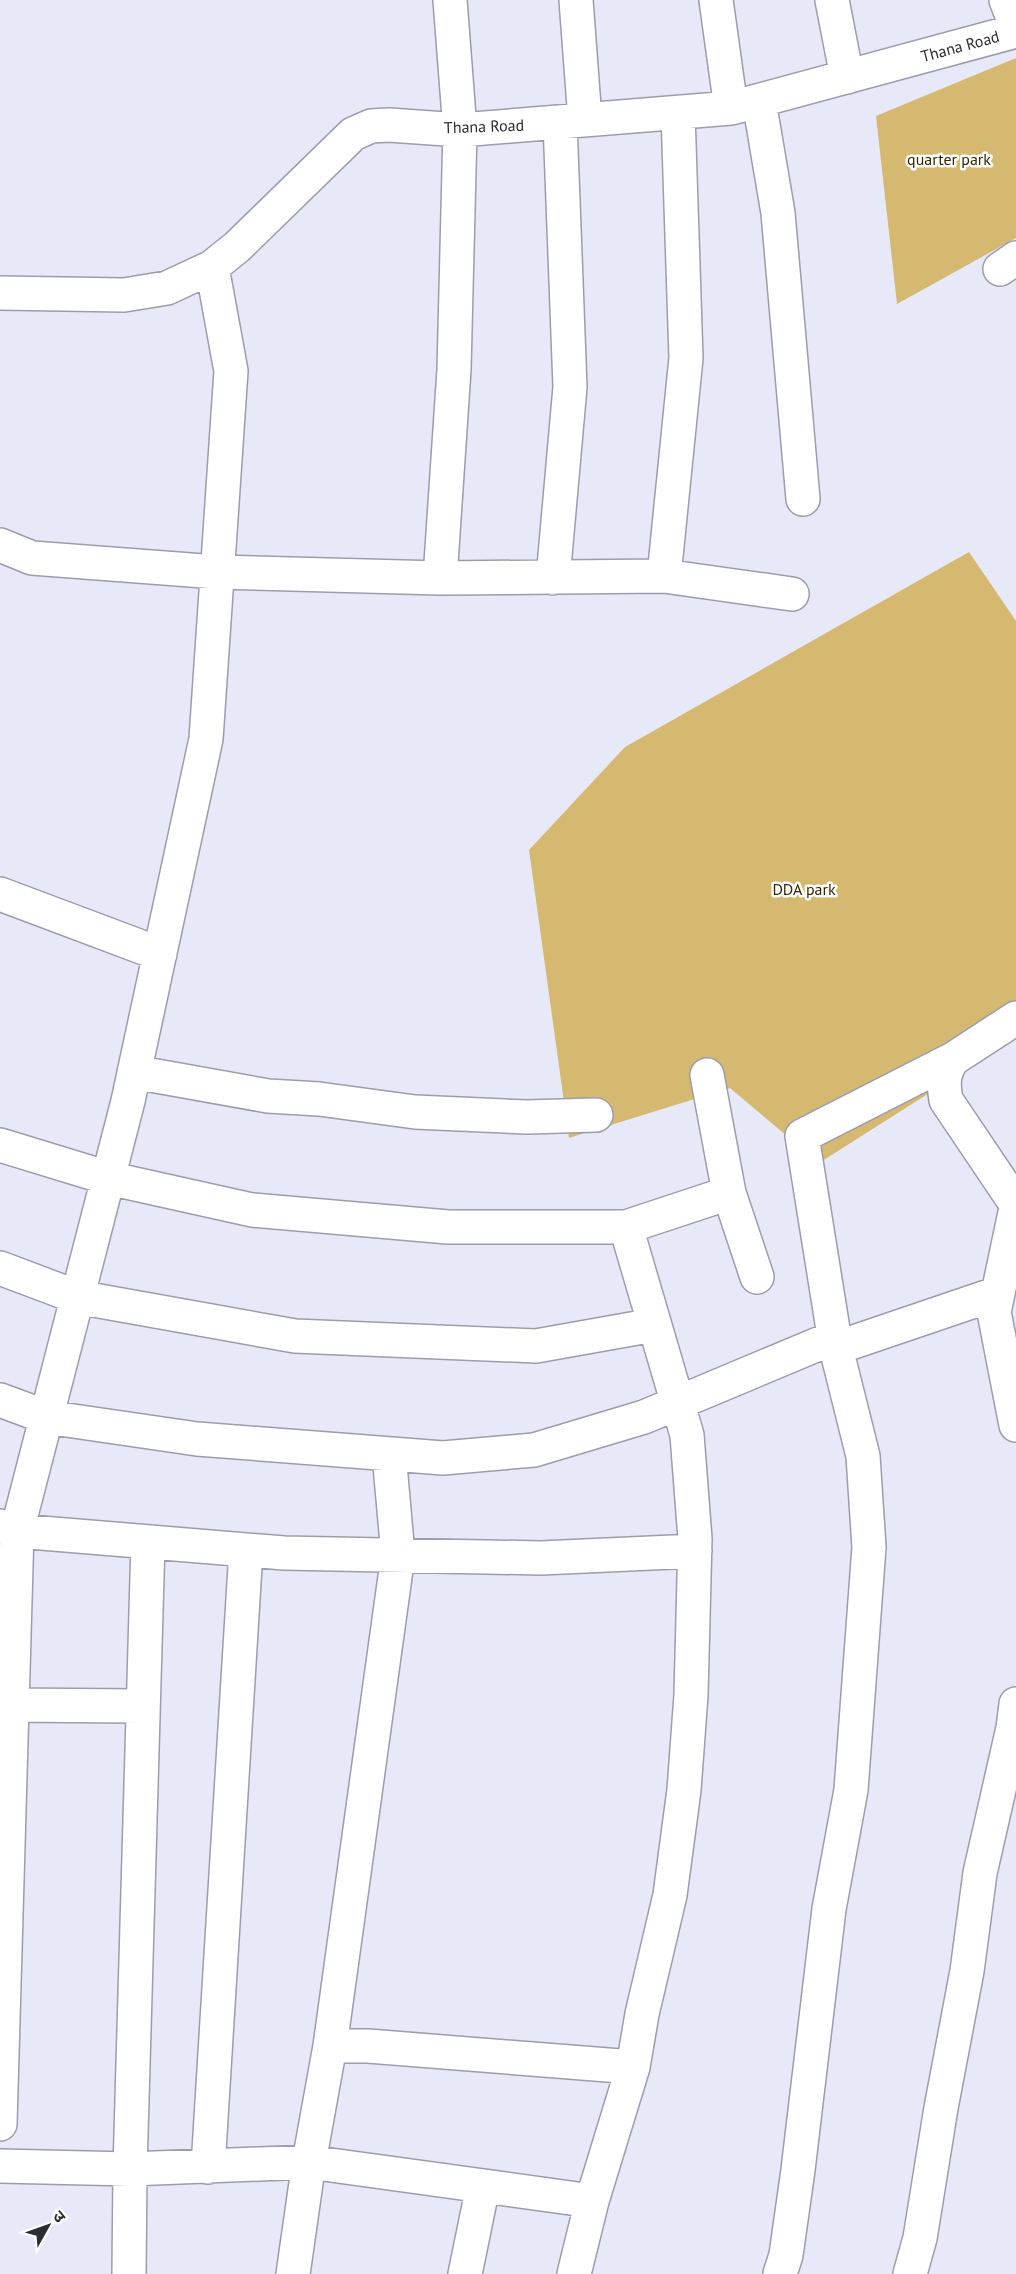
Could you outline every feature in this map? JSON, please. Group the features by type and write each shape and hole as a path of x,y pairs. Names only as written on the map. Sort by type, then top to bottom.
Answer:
{"street":[{"path":"440,578 454,370 460,130 450,0"},
{"path":"553,578 570,387 572,121 576,0"},
{"path":"716,0 778,213 803,499"},
{"path":"832,0 847,77"},
{"path":"1005,0 1016,26"},
{"name":"Thana Road","path":"0,293 124,295 167,288 212,267 237,247 353,134 371,126 389,125 460,130 678,113 745,105 1016,31"},
{"path":"664,576 686,358 678,113"},
{"path":"0,2124 8,1529 46,1417 108,1178 134,1072 206,739 231,371 212,267"},
{"path":"0,545 32,558 217,572 440,578 664,576 792,594"},
{"path":"0,894 160,954"},
{"path":"780,2274 786,2255 798,2170 829,1909 851,1790 868,1547 863,1456 836,1343 802,1136 953,1059 1016,1018"},
{"path":"953,1059 946,1069 943,1083 946,1100 1016,1206 994,1312 1016,1425"},
{"path":"134,1072 268,1096 319,1099 415,1112 527,1117 596,1115"},
{"path":"707,1075 729,1193 757,1277"},
{"path":"0,1145 108,1178 252,1210 448,1227 626,1227 729,1193"},
{"path":"574,2274 592,2201 633,2067 642,2014 670,1895 684,1790 691,1695 694,1551 687,1435 626,1227"},
{"path":"0,1268 77,1297 306,1336 536,1346 595,1337 654,1324"},
{"path":"0,1400 46,1417 197,1439 443,1458 534,1449 644,1417 677,1402 836,1343 998,1293"},
{"path":"293,2274 309,2162 330,2046 398,1555 389,1454"},
{"path":"8,1529 246,1550 398,1555 541,1558 694,1551"},
{"path":"129,2274 148,1542"},
{"path":"208,2166 246,1550"},
{"path":"910,2274 920,2238 941,2108 968,1971 980,1873 1013,1728 1016,1704"},
{"path":"6,1705 143,1706"},
{"path":"330,2046 368,2046 633,2067"},
{"path":"0,2166 130,2169 309,2162 592,2201"},
{"path":"465,2274 483,2186"}],"green space":[{"name":"quarter park","path":"1016,58 1016,238 897,304 876,116"},
{"name":"DDA park","path":"969,552 1016,621 1016,1038 819,1163 730,1088 569,1138 529,850 625,747"}]}
